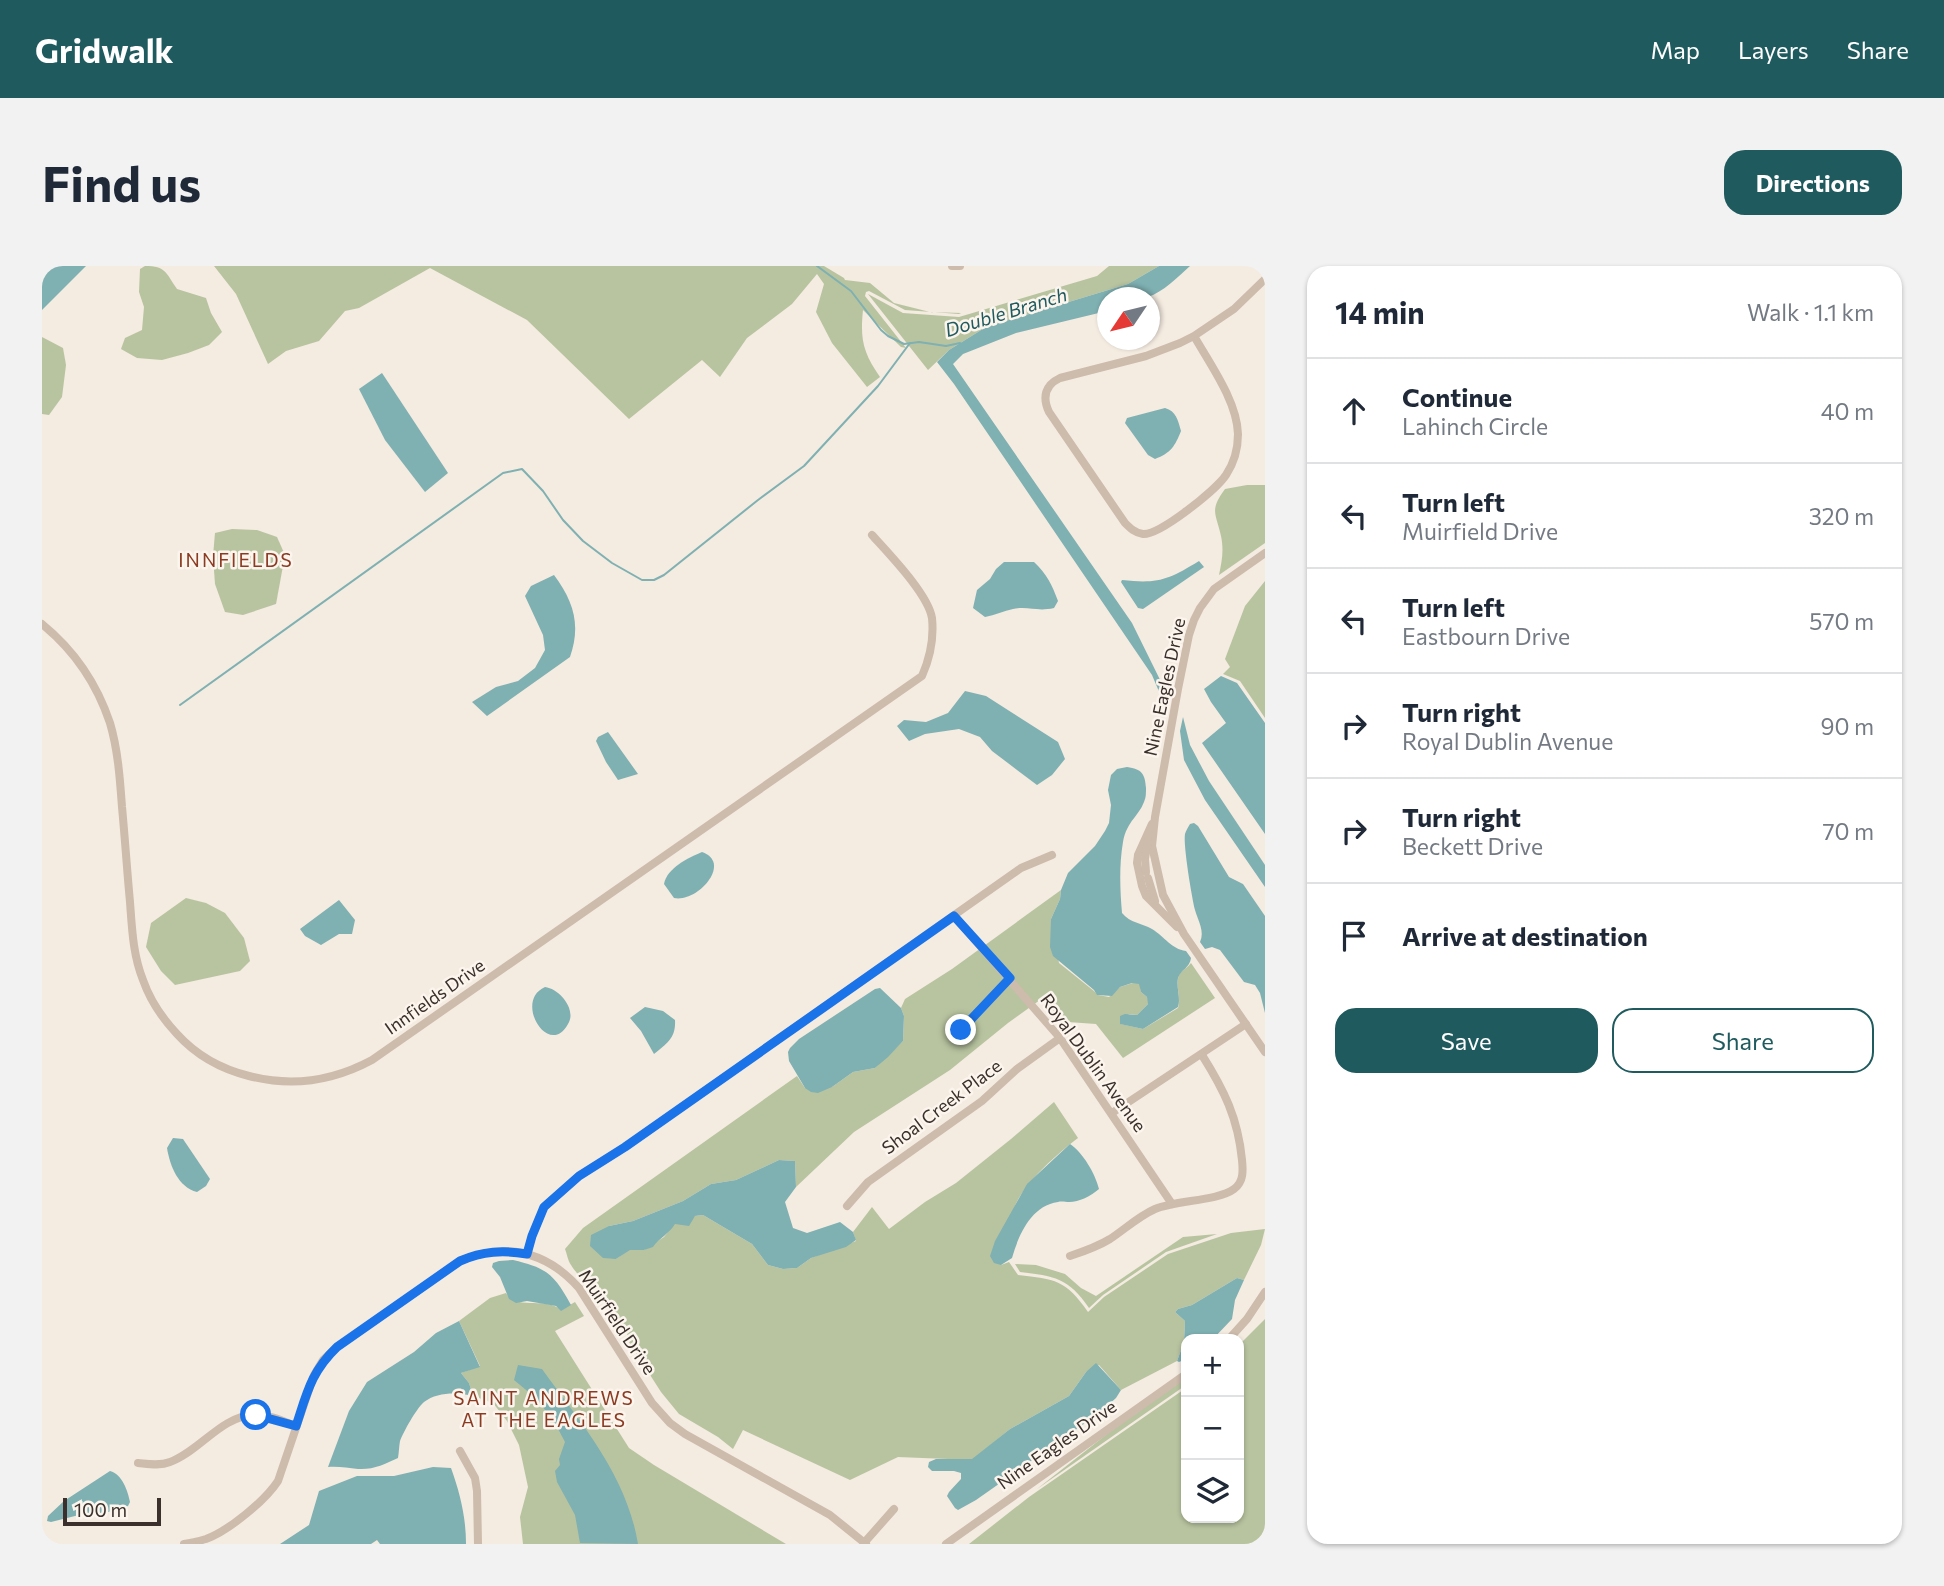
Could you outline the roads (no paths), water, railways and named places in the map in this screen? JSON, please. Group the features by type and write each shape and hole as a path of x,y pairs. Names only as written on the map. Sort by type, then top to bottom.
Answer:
{"street":[{"path":"952,266 960,266"},
{"path":"1194,336 1235,414 1238,432 1235,456 1227,474 1206,497 1160,528 1151,533 1140,534 1125,523 1054,420 1046,405 1045,394 1052,382 1060,378 1146,356 1194,336 1234,309 1265,279"},
{"name":"Innfields Drive","path":"42,624 81,665 103,703 111,725 119,774 133,943 142,980 162,1016 182,1040 224,1068 273,1081 321,1079 348,1072 377,1056 922,676 929,661 932,615 919,591 872,535"},
{"name":"Nine Eagles Drive","path":"1265,553 1219,585 1207,598 1194,620 1178,689 1152,846 1159,885 1184,934 1265,1052"},
{"name":"Nine Eagles Drive","path":"1155,817 1146,845 1145,859 1152,895 1159,910"},
{"name":"Nine Eagles Drive","path":"1155,817 1138,855 1142,886 1146,896 1184,934"},
{"path":"527,1254 544,1207 567,1185 1021,868 1052,855"},
{"name":"Royal Dublin Avenue","path":"954,916 1060,1038 1172,1203"},
{"path":"961,1030 1010,978"},
{"path":"1112,1114 1246,1024"},
{"name":"Shoal Creek Place","path":"847,1206 868,1182 982,1101 1017,1069 1060,1038"},
{"path":"1070,1256 1094,1248 1155,1209 1172,1203 1222,1195 1233,1191 1237,1186 1242,1177 1236,1123 1223,1090 1202,1055"},
{"name":"Muirfield Drive","path":"184,1544 215,1535 260,1504 270,1493 278,1481 314,1375 323,1360 337,1347 460,1261 476,1254 509,1251 541,1258 569,1277 579,1288 652,1403 670,1423 685,1434 831,1515 865,1544"},
{"path":"1234,1334 1265,1292"},
{"name":"Nine Eagles Drive","path":"946,1544 1181,1378"},
{"path":"138,1463 151,1465 171,1462 242,1416 256,1415 296,1426"},
{"path":"460,1451 475,1478 478,1544"},
{"path":"865,1544 894,1508"}],"water":[{"path":"42,266 86,266 42,310"},
{"path":"1159,266 1190,266 1160,291 1160,287 1118,287"},
{"path":"1097,293 1097,313 1016,333 963,354 953,364 1132,623 1168,696 1166,708 1152,675 937,362 949,350 986,327"},
{"path":"382,373 448,473 425,492 385,440 359,389"},
{"path":"1165,408 1174,414 1181,431 1172,448 1155,459 1148,455 1125,423 1127,418"},
{"path":"1199,561 1204,567 1143,609 1138,608 1121,582 1162,579"},
{"path":"1004,562 1034,562 1046,575 1054,590 1058,601 1054,608 1019,608 985,617 973,608 977,590"},
{"path":"554,575 574,614 575,634 570,657 487,716 472,702 496,687 518,681 535,668 545,650 543,635 525,596 531,586"},
{"path":"1221,676 1237,683 1265,723 1265,834 1202,743 1226,723 1204,689"},
{"path":"965,691 986,696 1058,742 1065,759 1052,775 1037,785 992,751 980,737 959,729 925,734 909,741 897,726 904,720 926,722 948,713"},
{"path":"1183,717 1190,745 1209,781 1265,865 1265,887 1205,800 1184,760 1180,731"},
{"path":"608,732 638,774 618,780 596,741"},
{"path":"1127,767 1142,773 1146,792 1143,805 1127,828 1123,842 1120,878 1122,913 1132,921 1152,929 1176,948 1186,951 1191,958 1178,978 1178,1007 1143,1029 1120,1024 1120,1016 1137,1015 1148,1004 1139,984 1120,987 1112,996 1097,995 1053,956 1050,947 1051,919 1068,873 1095,846 1105,831 1111,805 1108,790 1111,775 1117,769"},
{"path":"1194,823 1229,877 1243,884 1265,916 1265,1013 1255,985 1244,982 1220,950 1212,947 1205,949 1200,942 1201,930 1186,860 1185,834 1190,824"},
{"path":"702,852 711,857 713,873 701,889 683,898 674,898 664,884 669,873 679,864"},
{"path":"339,900 355,920 352,934 339,934 321,945 305,936 300,929"},
{"path":"545,987 566,1001 570,1013 568,1024 560,1033 552,1035 537,1024 533,1014 532,1004 536,994"},
{"path":"880,988 901,1008 904,1016 903,1041 875,1068 853,1072 818,1093 805,1088 789,1061 790,1048 799,1039"},
{"path":"645,1007 663,1011 675,1020 672,1036 654,1054 630,1018"},
{"path":"173,1138 183,1139 210,1179 206,1186 197,1192 185,1186 173,1169 167,1148"},
{"path":"1070,1144 1088,1164 1099,1189 1081,1200 1059,1202 1040,1209 1028,1222 1012,1258 1001,1265 994,1263 990,1256 995,1241 1027,1184"},
{"path":"779,1160 795,1161 796,1187 785,1202 793,1228 807,1233 840,1222 853,1232 856,1240 846,1247 811,1258 797,1268 783,1269 768,1265 752,1244 703,1215 695,1216 689,1226 675,1224 653,1247 630,1250 616,1259 603,1258 590,1246 591,1235 609,1226 633,1221 683,1201 711,1184 736,1180"},
{"path":"513,1260 534,1266 548,1274 560,1286 571,1305 561,1311 556,1306 527,1301 516,1303 509,1299 500,1277 492,1267 493,1263 499,1261"},
{"path":"1237,1278 1244,1280 1235,1300 1232,1319 1218,1334 1184,1334 1185,1321 1175,1312"},
{"path":"459,1321 480,1367 461,1373 469,1383 473,1396 448,1394 435,1396 424,1402 400,1441 398,1458 369,1469 328,1467 349,1411 367,1382 414,1352 436,1333"},
{"path":"1096,1363 1121,1390 1116,1398 1098,1414 976,1500 958,1510 955,1508 947,1496 961,1479 961,1473 932,1471 928,1467 929,1462 936,1459 972,1459 1010,1429 1069,1396"},
{"path":"518,1365 542,1369 587,1430 624,1496 638,1544 580,1543 575,1515 557,1482 555,1471 560,1465 559,1459 565,1442 537,1399 514,1380"},
{"path":"433,1467 451,1468 462,1505 466,1544 380,1544 377,1540 371,1544 280,1544 309,1525 319,1491 357,1476 394,1476"},
{"path":"110,1471 124,1484 130,1502 128,1506 105,1513 87,1513 47,1521 48,1516 64,1501"}],"waterway":[{"name":"Double Branch","path":"817,266 851,291 888,336 904,344 919,342 946,346 960,343"},
{"path":"180,705 503,473 522,469 583,541 612,563 642,580 654,580 804,466 878,386 910,343"}],"district":[{"name":"INNFIELDS","path":"236,560"},
{"name":"SAINT ANDREWS AT THE EAGLES","path":"544,1409"}]}
